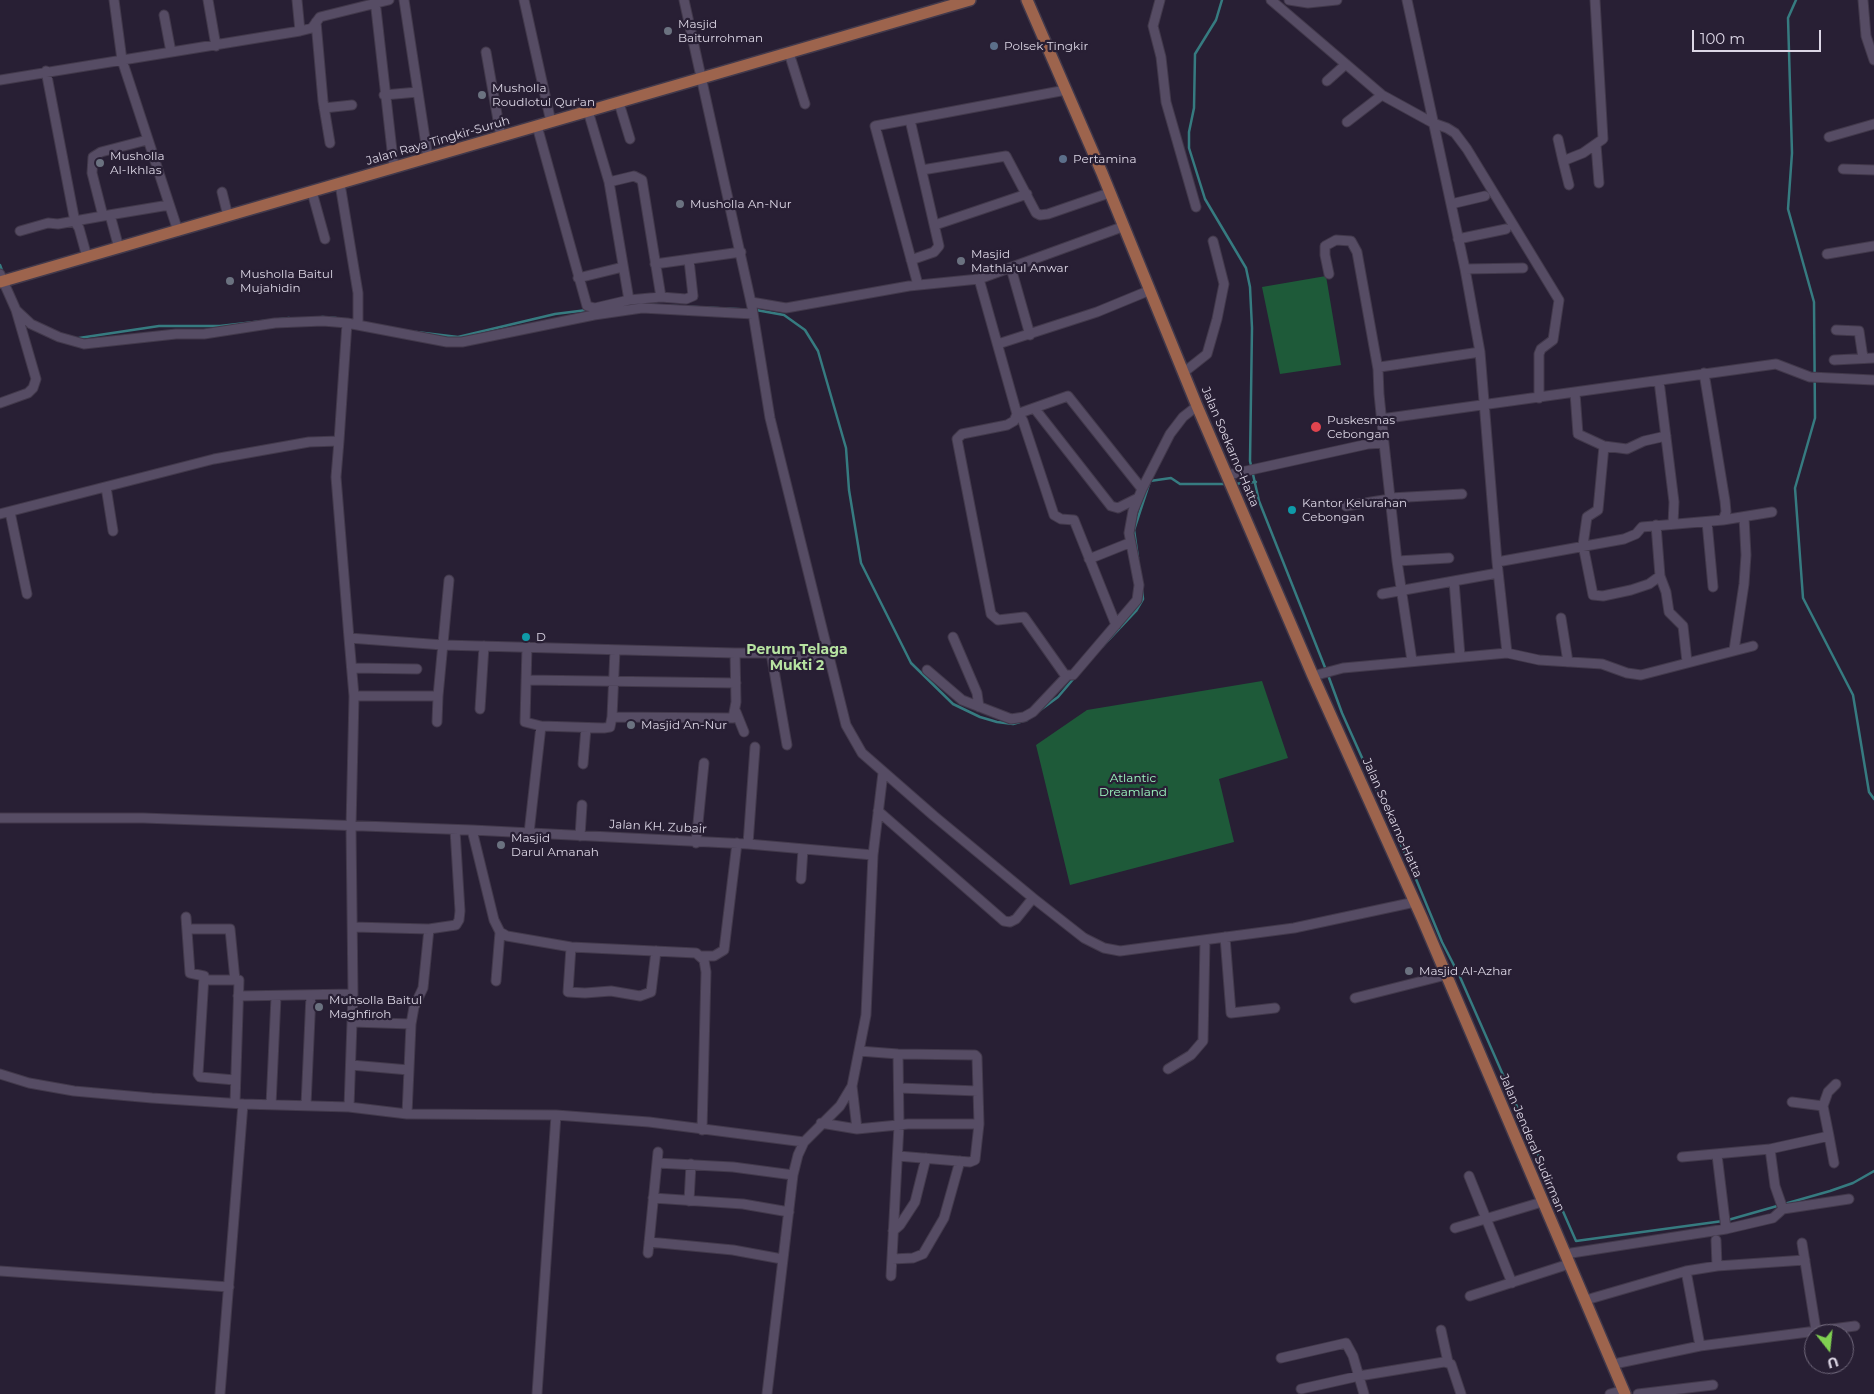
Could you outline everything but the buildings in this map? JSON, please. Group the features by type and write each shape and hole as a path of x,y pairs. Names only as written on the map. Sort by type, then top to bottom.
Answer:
{"main road":[{"name":"Jalan Raya Tingkir-Suruh","path":"3,279 178,231 970,0"},
{"name":"Jalan Soekarno-Hatta","path":"1027,0 1197,406 1414,902"},
{"name":"Jalan Jenderal Sudirman","path":"1414,902 1542,1202 1614,1364 1624,1392"}],"street":[{"path":"114,0 122,60 178,231"},
{"path":"208,0 216,46"},
{"path":"297,0 300,30"},
{"path":"0,80 46,71 216,46 312,28 320,17 389,0"},
{"path":"404,0 428,158"},
{"path":"524,0 551,122"},
{"path":"684,0 741,252 770,418 830,660 850,733 862,754 1033,898 1084,938 1111,950 1294,928 1414,902"},
{"path":"1160,0 1153,26 1161,58 1166,102 1196,207"},
{"path":"1271,0 1382,95 1455,133 1467,149 1520,240 1555,291 1559,307 1556,332 1554,340 1541,349 1539,354 1539,398"},
{"path":"1289,0 1300,3 1337,0"},
{"path":"1407,0 1465,268 1480,352 1498,574 1507,653"},
{"path":"1563,161 1584,153 1603,139 1595,0"},
{"path":"1863,0 1866,36 1874,60"},
{"path":"375,2 384,95 394,168"},
{"path":"164,15 171,52"},
{"path":"316,22 324,108 330,143"},
{"path":"486,52 501,137"},
{"path":"789,53 805,104"},
{"path":"1327,81 1346,64"},
{"path":"46,71 74,222 79,228 87,257"},
{"path":"918,285 875,128 877,125 1066,90"},
{"path":"384,95 418,92"},
{"path":"1347,122 1382,95"},
{"path":"619,102 630,139"},
{"path":"324,108 352,105"},
{"path":"588,111 609,182 628,300"},
{"path":"910,120 939,246 938,250 911,260"},
{"path":"1829,138 1874,124"},
{"path":"537,126 584,302 589,308 628,300 642,304 786,308 918,285 979,279 1122,227"},
{"path":"1558,139 1569,185"},
{"path":"118,248 92,174 93,157 101,152 147,140"},
{"path":"1596,145 1599,183"},
{"path":"922,170 1005,156 1009,158 1037,214 1044,215 1109,193"},
{"path":"1843,169 1874,170"},
{"path":"609,182 634,176 641,178 661,296"},
{"path":"340,184 358,293 358,322"},
{"path":"222,192 228,216"},
{"path":"312,192 325,239"},
{"path":"935,225 1026,194"},
{"path":"1451,204 1485,196"},
{"path":"20,231 48,223 74,222 169,205"},
{"path":"1458,239 1506,229"},
{"path":"1329,274 1325,255 1326,246 1336,240 1351,241 1357,252 1378,369 1381,419 1400,592 1412,661"},
{"path":"1183,373 1207,354 1217,319 1224,284 1213,241"},
{"path":"1827,254 1874,246"},
{"path":"655,264 741,252"},
{"path":"16,310 31,324 59,337 84,344 176,334 204,334 275,323 358,322 447,342 462,342 642,304 661,296 686,299 693,296 689,260"},
{"path":"578,278 623,267"},
{"path":"1011,268 1030,335"},
{"path":"1465,268 1523,268"},
{"path":"0,404 28,393 33,388 36,378 16,310 3,279"},
{"path":"979,279 1018,414 1023,421 1054,515 1061,519 1074,520 1116,625"},
{"path":"998,344 1097,312 1148,291"},
{"path":"346,323 336,477 354,696 351,827 353,994 349,1107"},
{"path":"1836,330 1859,331 1863,358"},
{"path":"1378,369 1382,366 1480,352"},
{"path":"1834,360 1874,358"},
{"path":"1381,419 1776,364 1810,377 1874,380"},
{"path":"1704,373 1725,501 1726,512 1723,520"},
{"path":"1659,381 1674,502 1673,524"},
{"path":"1574,393 1578,434 1604,446 1627,448 1644,441 1666,436"},
{"path":"1067,676 1062,672 1024,617 998,620 991,614 957,442 962,434 1010,424 1018,414 1068,396 1142,489"},
{"path":"927,670 962,700 1011,719 1024,717 1033,712 1067,676 1073,675 1135,604 1139,585 1129,543 1130,525 1138,498 1170,434 1183,417 1197,406"},
{"path":"1035,409 1112,506 1118,508 1138,498"},
{"path":"0,514 214,459 309,442 338,441"},
{"path":"1229,477 1260,467 1384,443"},
{"path":"1604,446 1598,510 1587,517 1583,545 1593,595 1603,596 1631,590 1649,584 1660,576"},
{"path":"106,487 113,531"},
{"path":"1346,506 1390,499 1462,494"},
{"path":"10,512 27,594"},
{"path":"1497,562 1631,536 1642,527 1707,522 1772,512"},
{"path":"1734,650 1744,584 1746,556 1744,517"},
{"path":"1707,522 1713,587"},
{"path":"1656,525 1660,576 1666,592 1669,612 1683,626 1687,662"},
{"path":"1089,559 1129,543"},
{"path":"1397,561 1449,558"},
{"path":"1382,594 1498,574"},
{"path":"437,722 442,645 449,580"},
{"path":"1454,581 1460,656"},
{"path":"1561,618 1568,662"},
{"path":"954,637 977,693 979,707"},
{"path":"349,638 442,645 771,654 830,660"},
{"path":"480,709 484,646"},
{"path":"527,646 524,721 541,726 609,728 612,717 615,650"},
{"path":"1316,675 1343,668 1507,653 1528,659 1602,664 1627,673 1641,674 1753,646"},
{"path":"734,653 736,712 744,732"},
{"path":"771,654 787,745"},
{"path":"352,668 417,669"},
{"path":"526,680 736,683"},
{"path":"354,696 438,696"},
{"path":"612,717 729,719 735,716 736,712"},
{"path":"529,833 541,726"},
{"path":"583,764 586,728"},
{"path":"748,844 755,747"},
{"path":"696,843 704,763"},
{"path":"857,1128 852,1086 868,994 874,855 883,773"},
{"path":"580,836 582,805"},
{"path":"878,811 1006,921 1016,918 1033,898"},
{"name":"Jalan KH. Zubair","path":"0,818 143,818 472,830 696,843 737,843 874,855"},
{"path":"353,927 451,928 459,920 455,830"},
{"path":"472,830 492,911 500,932 496,981"},
{"path":"701,956 714,956 724,950 737,843"},
{"path":"802,879 803,849"},
{"path":"186,916 190,973 203,975 204,980 198,1074 200,1077 235,1080"},
{"path":"408,1114 411,1024 414,1007 423,988 429,928"},
{"path":"188,930 230,929 235,980"},
{"path":"500,932 507,936 571,947 696,953 701,956 705,963 706,972 702,1130"},
{"path":"1225,937 1231,1013 1275,1008"},
{"path":"1168,1068 1191,1054 1203,1041 1205,940"},
{"path":"571,947 568,992 585,994 611,991 640,996 651,992 656,951"},
{"path":"1355,998 1446,975"},
{"path":"204,980 239,980 235,1080 238,1104 220,1394"},
{"path":"238,996 276,997 353,994"},
{"path":"306,1105 311,995"},
{"path":"271,1106 276,997"},
{"path":"352,1022 411,1024"},
{"path":"859,1051 898,1054 976,1055 978,1063 979,1124 977,1157 970,1162 898,1156"},
{"path":"890,1276 898,1156 898,1054"},
{"path":"351,1065 409,1070"},
{"path":"0,1074 29,1083 74,1091 271,1106 349,1107 408,1114 556,1115 648,1122 804,1142"},
{"path":"1834,1163 1823,1106 1828,1092 1836,1084"},
{"path":"767,1394 793,1175 804,1142 840,1106 852,1086"},
{"path":"899,1088 978,1091"},
{"path":"1792,1102 1823,1106"},
{"path":"537,1394 556,1115"},
{"path":"821,1123 857,1128 899,1125 979,1124"},
{"path":"1682,1157 1770,1149 1829,1136"},
{"path":"1470,1296 1512,1283 1567,1259 1725,1222 1773,1218 1781,1203 1770,1149"},
{"path":"648,1253 658,1152"},
{"path":"1716,1155 1725,1222"},
{"path":"893,1231 900,1225 914,1202 926,1158"},
{"path":"892,1259 913,1258 923,1254 944,1218 960,1161"},
{"path":"657,1163 733,1167 793,1175"},
{"path":"689,1201 691,1164"},
{"path":"1470,1176 1512,1283"},
{"path":"652,1198 743,1204 789,1212"},
{"path":"1781,1203 1849,1199"},
{"path":"1455,1228 1542,1202"},
{"path":"1716,1240 1717,1266"},
{"path":"649,1242 733,1250 782,1259"},
{"path":"1802,1243 1815,1324"},
{"path":"1586,1300 1686,1271 1717,1266 1805,1260"},
{"path":"0,1271 228,1287"},
{"path":"1686,1271 1700,1346"},
{"path":"1441,1330 1448,1362 1452,1364 1461,1394"},
{"path":"1614,1364 1700,1346 1804,1332"},
{"path":"1280,1358 1346,1343 1350,1346 1364,1394"},
{"path":"1300,1389 1359,1376 1448,1362"},
{"path":"1638,1394 1713,1385"},
{"path":"1610,1394 1624,1392"}],"green space":[{"path":"1326,276 1341,365 1280,374 1262,287"},
{"name":"Atlantic Dreamland","path":"1262,681 1288,758 1219,779 1234,842 1070,885 1036,745 1087,710"}],"waterway":[{"path":"1222,0 1216,20 1195,54 1194,108 1189,132 1189,148 1205,199 1246,268 1250,287 1252,328 1250,461 1259,501 1326,670"},
{"path":"1796,0 1788,18 1792,153 1788,209 1814,302 1815,418 1795,488 1803,598 1853,695 1869,792 1874,799"},
{"path":"0,265 3,273"},
{"path":"634,304 756,310 784,315 805,330 818,351 846,448 849,490 861,563 911,663 953,704 980,717 997,722 1013,724 1027,720"},
{"path":"416,332 458,337 555,314 587,310"},
{"path":"322,317 336,318"},
{"path":"79,338 159,326 220,326 289,318"},
{"path":"1138,558 1134,530 1150,481 1171,478 1180,484 1228,484"},
{"path":"1234,484 1256,482"},
{"path":"1102,647 1136,611 1143,599 1142,590"},
{"path":"1328,675 1342,713 1411,867 1442,942 1460,977 1576,1241 1723,1221"},
{"path":"1039,711 1058,697 1075,677"},
{"path":"1728,1220 1830,1191 1853,1183 1874,1171"}],"place":[{"name":"Masjid Baiturrohman","path":"668,31"},
{"name":"Polsek Tingkir","path":"994,46"},
{"name":"Musholla Roudlotul Qur'an","path":"482,95"},
{"name":"Pertamina","path":"1063,159"},
{"name":"Musholla Al-Ikhlas","path":"100,163"},
{"name":"Musholla An-Nur","path":"680,204"},
{"name":"Masjid Mathla'ul Anwar","path":"961,261"},
{"name":"Musholla Baitul Mujahidin","path":"230,281"},
{"name":"Puskesmas Cebongan","path":"1316,427"},
{"name":"Kantor Kelurahan Cebongan","path":"1292,510"},
{"name":"D","path":"526,637"},
{"name":"Masjid An-Nur","path":"631,725"},
{"name":"Masjid Darul Amanah","path":"501,845"},
{"name":"Masjid Al-Azhar","path":"1409,971"},
{"name":"Muhsolla Baitul Maghfiroh","path":"319,1007"}],"district":[{"name":"Perum Telaga Mukti 2","path":"797,658"}]}
